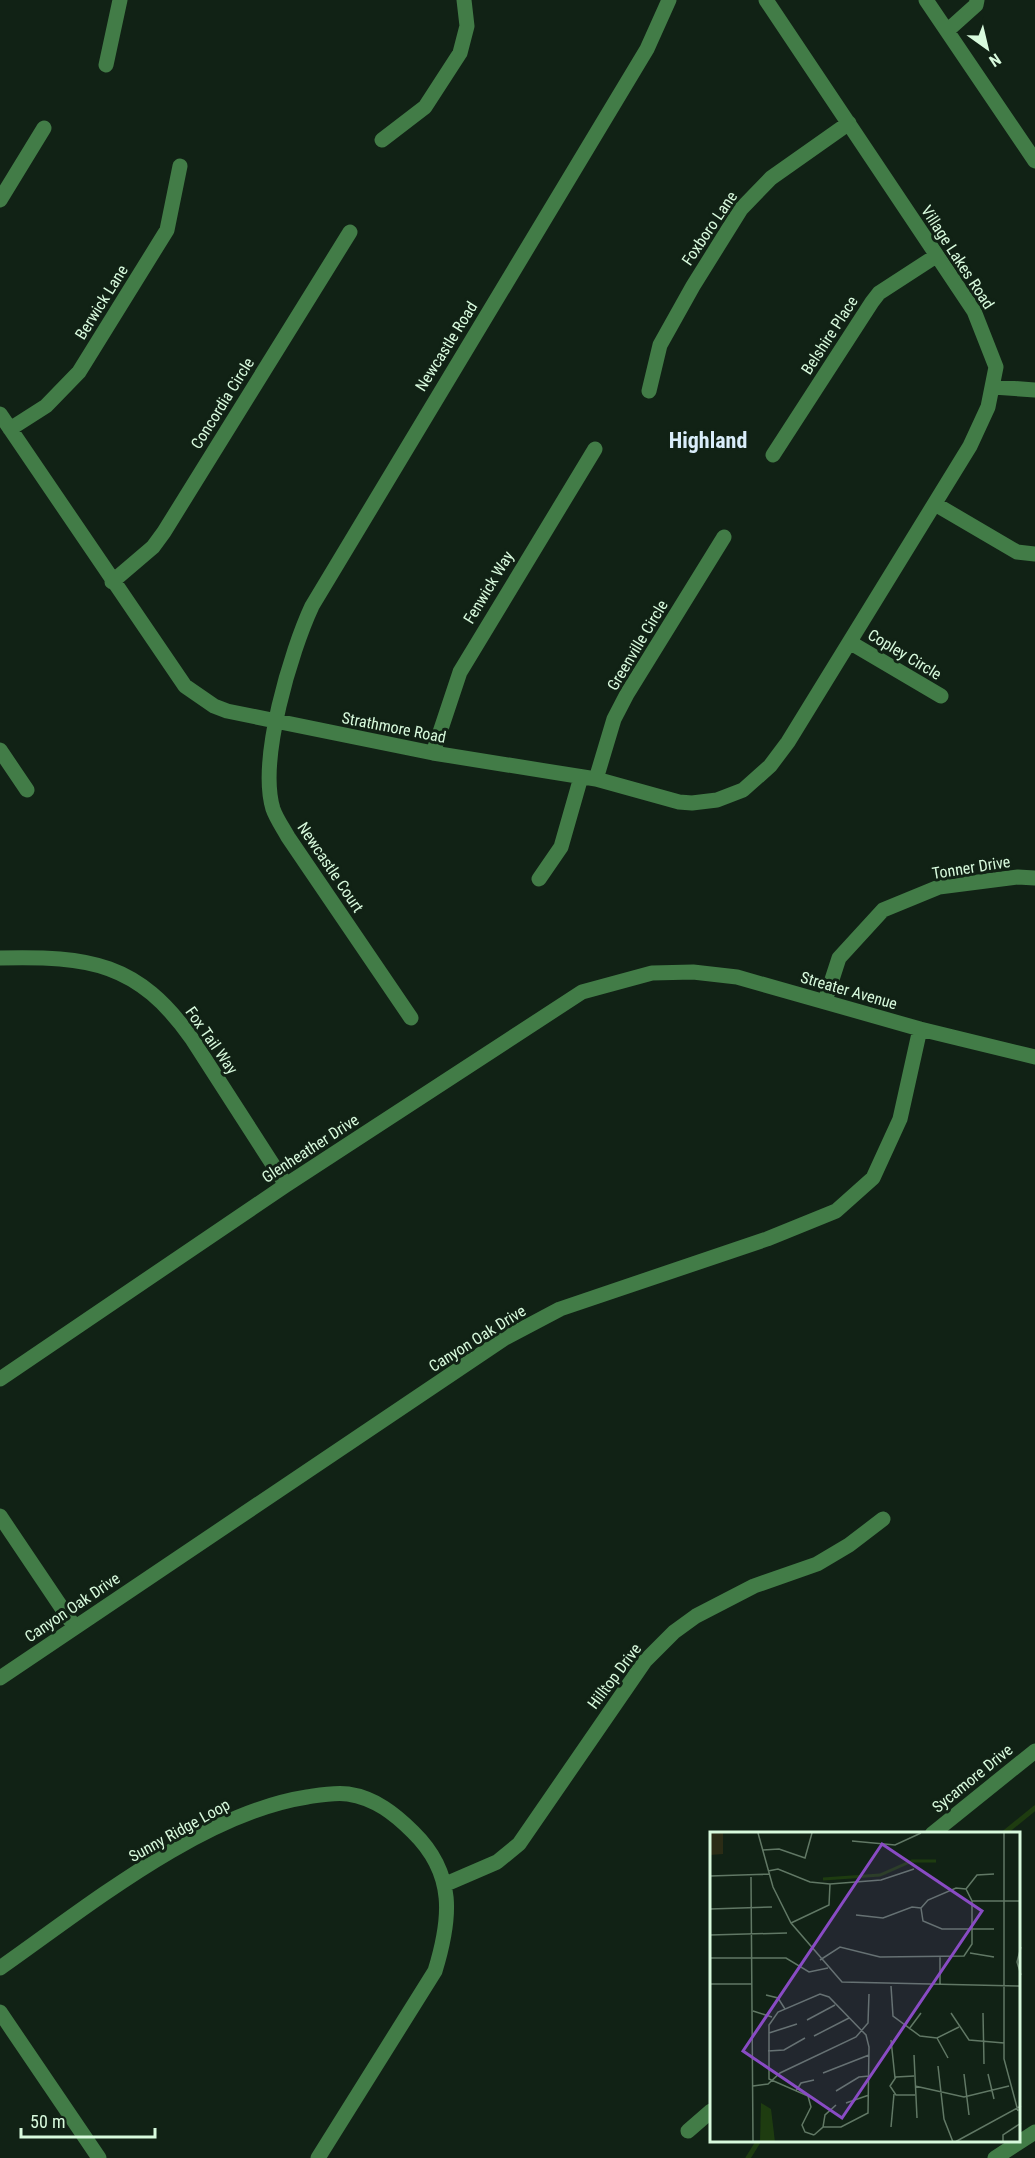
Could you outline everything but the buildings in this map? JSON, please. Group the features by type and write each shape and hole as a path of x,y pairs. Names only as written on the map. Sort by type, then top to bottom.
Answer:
{"street":[{"path":"106,65 120,0"},
{"path":"382,140 425,107 460,53 467,26 464,0"},
{"name":"Newcastle Road","path":"278,721 294,647 312,606 647,49 669,0"},
{"name":"Village Lakes Road","path":"766,0 974,311 996,366 988,407 970,446 851,643"},
{"path":"926,0 1035,160"},
{"path":"947,31 976,5 977,0"},
{"name":"Foxboro Lane","path":"649,391 660,345 693,286 741,210 771,178 849,123"},
{"path":"0,200 44,128"},
{"name":"Berwick Lane","path":"10,429 46,406 79,372 167,230 180,165"},
{"name":"Concordia Circle","path":"112,582 153,547 164,532 350,232"},
{"name":"Belshire Place","path":"773,455 879,293 936,256"},
{"path":"993,387 1035,390"},
{"name":"Strathmore Road","path":"0,414 112,582 191,691 214,706 227,711 433,753 589,778 679,802 717,800 743,790 770,766 788,742 851,643"},
{"name":"Fenwick Way","path":"433,753 460,672 595,449"},
{"path":"935,504 1017,552 1035,554"},
{"name":"Greenville Circle","path":"538,879 561,847 614,719 627,694 724,537"},
{"name":"Copley Circle","path":"851,643 941,696"},
{"name":"Newcastle Court","path":"278,721 269,768 273,810 288,837 411,1018"},
{"path":"0,750 27,790"},
{"name":"Tonner Drive","path":"825,1001 839,958 883,910 939,887 1035,878"},
{"name":"Fox Tail Way","path":"0,958 56,957 98,964 127,975 154,995 178,1019 286,1185"},
{"name":"Streater Avenue","path":"652,972 693,972 738,977 920,1029 1035,1057"},
{"name":"Glenheather Drive","path":"0,1379 286,1185 582,992 652,972"},
{"name":"Canyon Oak Drive","path":"0,1678 74,1626 505,1338 560,1309 767,1239 836,1211 873,1178 900,1119 920,1029"},
{"path":"0,1516 74,1626"},
{"name":"Hilltop Drive","path":"446,1884 496,1862 519,1845 645,1661 674,1632 696,1616 754,1586 817,1564 849,1545 883,1519"},
{"name":"Sycamore Drive","path":"934,1832 1035,1751"},
{"name":"Sunny Ridge Loop","path":"0,1968 111,1890 198,1836 271,1804 299,1798 348,1794 371,1801 393,1812 423,1841 446,1884 446,1924 435,1971 318,2158"},
{"path":"0,2012 99,2158"},
{"path":"688,2131 710,2112"},
{"path":"1020,2142 1035,2132"},
{"path":"995,2158 1018,2143"}],"waterway":[{"path":"1005,1832 1035,1808"},
{"path":"748,2158 757,2143"}],"district":[{"name":"Highland","path":"708,440"}]}
